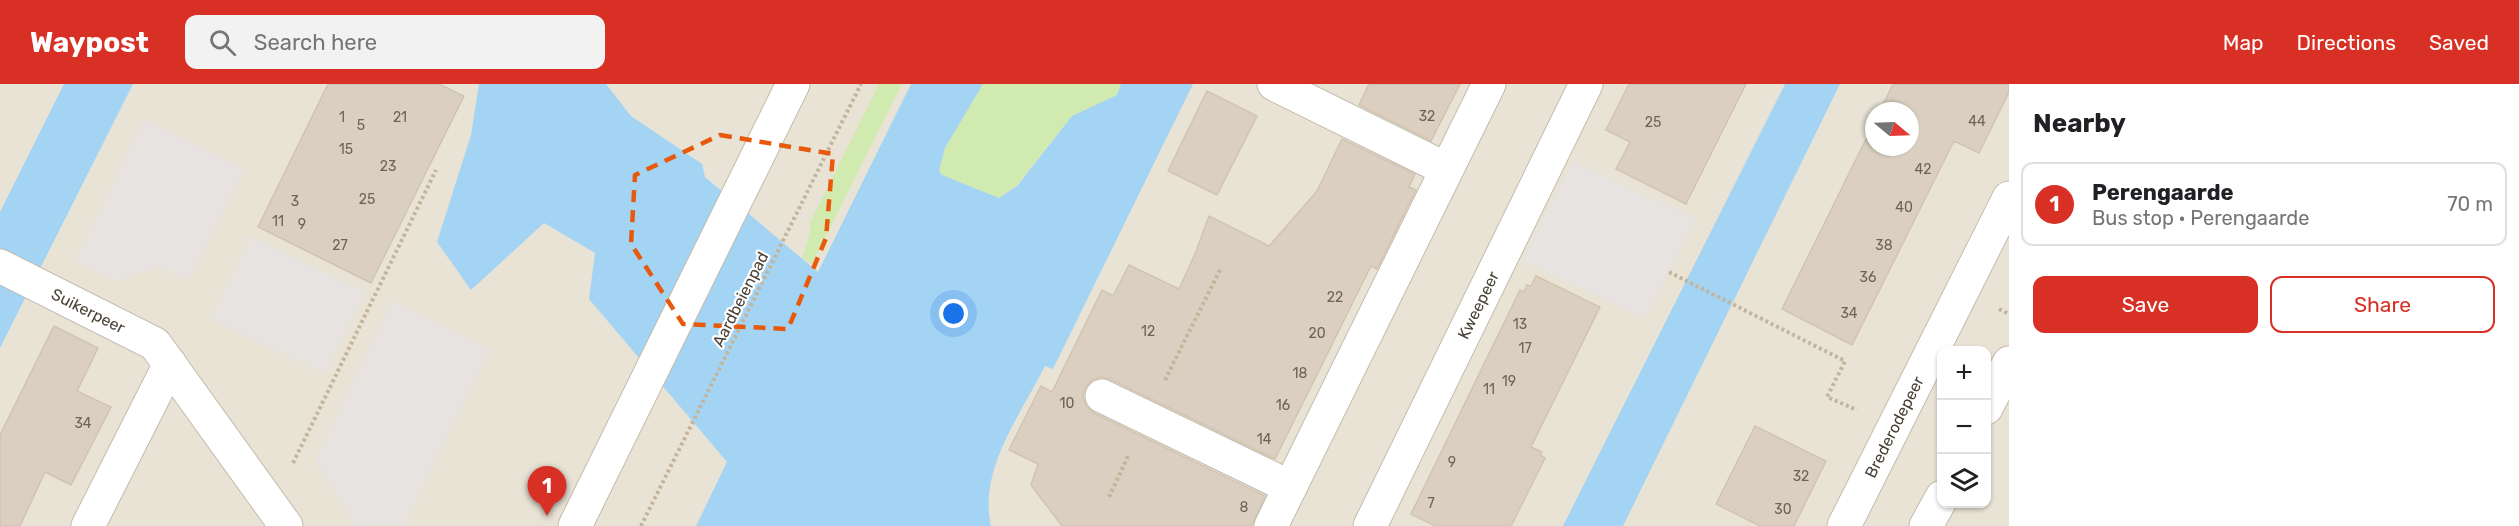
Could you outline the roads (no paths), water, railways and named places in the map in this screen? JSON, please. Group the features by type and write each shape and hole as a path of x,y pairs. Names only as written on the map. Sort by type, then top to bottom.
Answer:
{"street":[{"path":"575,526 741,185 793,84"},
{"path":"1274,84 1446,169"},
{"path":"1270,526 1489,84"},
{"name":"Kweepeer","path":"1370,526 1586,84"},
{"name":"Brederodepeer","path":"1844,526 2009,198"},
{"name":"Suikerpeer","path":"0,266 155,344 278,516"},
{"path":"1990,400 2009,363"},
{"path":"88,526 170,364"},
{"path":"1102,396 1290,487"},
{"path":"1926,526 1937,504"}],"water":[{"path":"64,84 133,84 0,348 0,212"},
{"path":"479,84 606,84 631,116 702,164 705,177 818,272 911,84 983,84 945,148 939,171 942,175 999,198 1017,186 1072,116 1117,95 1121,84 1193,84 1053,369 1045,366 1004,443 991,484 989,505 991,526 696,526 727,462 589,299 595,253 544,223 471,290 437,242 471,135"},
{"path":"1785,84 1840,84 1623,526 1563,526"}],"place":[{"name":"Perengaarde","path":"547,516"}]}
